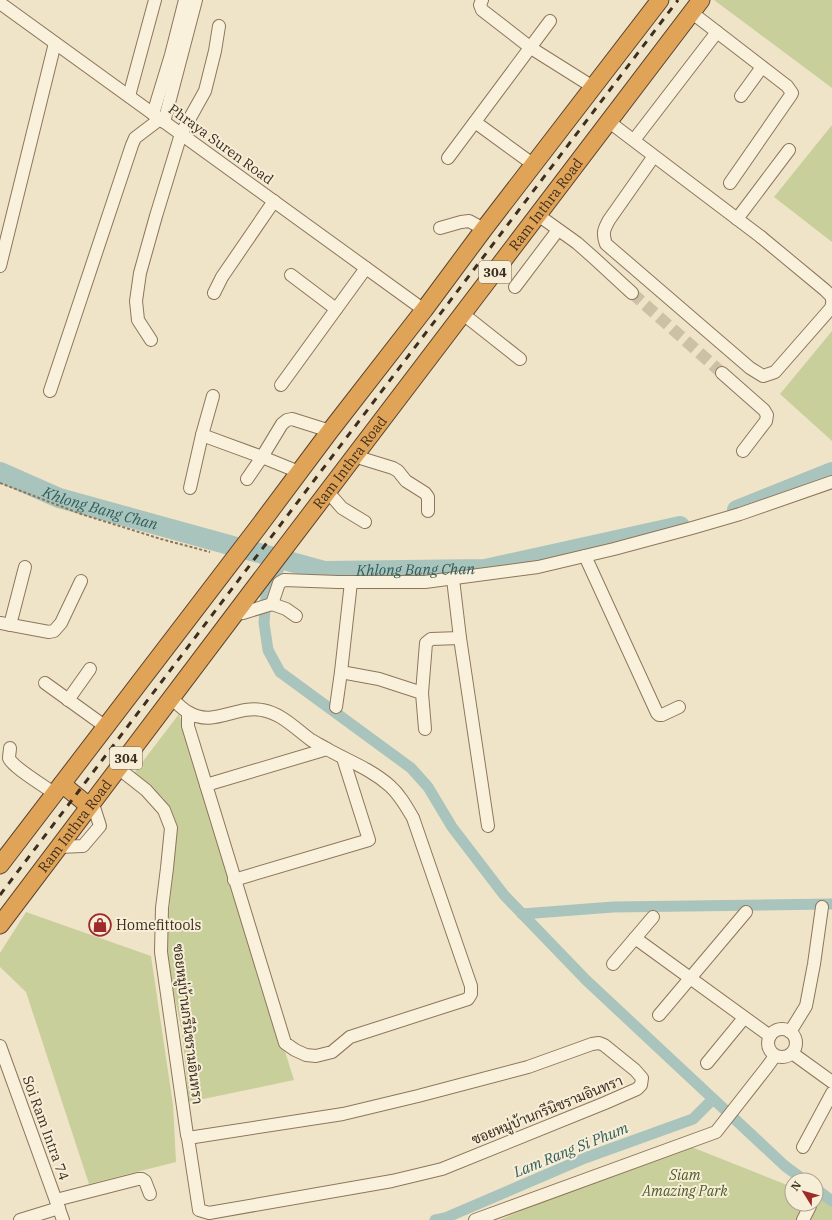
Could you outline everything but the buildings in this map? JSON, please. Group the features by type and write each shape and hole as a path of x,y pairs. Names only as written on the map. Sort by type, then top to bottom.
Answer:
{"highway":[{"name":"304","path":"3,855 58,789 106,727 330,431 660,0"},
{"name":"Ram Inthra Road","path":"0,926 91,803 696,6"},
{"path":"58,789 91,803"}],"street":[{"path":"130,96 155,0"},
{"path":"159,118 171,55 185,0"},
{"path":"50,391 132,145 135,138 159,118 196,0"},
{"path":"482,0 480,5 482,10 531,48 593,87"},
{"name":"Phraya Suren Road","path":"2,2 56,43 424,310"},
{"path":"696,6 717,32 788,86 791,90 791,96 730,183"},
{"path":"448,158 550,21"},
{"path":"151,340 138,320 136,301 140,273 181,134 205,90 216,51 219,26"},
{"path":"634,140 717,32"},
{"path":"0,266 3,237 56,43"},
{"path":"741,96 762,67"},
{"path":"475,122 534,165"},
{"path":"608,122 634,140 761,237"},
{"path":"737,219 790,150"},
{"path":"654,156 761,237 825,290 832,297 832,300"},
{"path":"654,156 604,228 603,237 606,244 750,368 762,376 775,372 831,308 832,304"},
{"path":"214,293 222,277 274,201"},
{"path":"538,215 594,258 632,293"},
{"path":"440,228 469,221 484,229"},
{"path":"515,287 558,230"},
{"path":"281,385 366,268"},
{"path":"291,275 336,309"},
{"path":"463,314 520,359"},
{"path":"722,373 764,410 767,415 766,421 743,451"},
{"path":"190,488 202,435 213,396"},
{"path":"247,479 282,424 287,420 292,419 330,431"},
{"path":"202,435 299,472"},
{"path":"354,456 393,468 398,471 406,481 425,493 428,497 428,511"},
{"path":"266,606 280,583 284,580 425,582 538,567 621,547 740,514 832,482"},
{"path":"328,492 342,508 365,522"},
{"path":"585,556 657,713 662,715 679,707"},
{"path":"26,567 5,624 49,632 54,631 61,623 81,581"},
{"path":"453,579 460,638 488,826"},
{"path":"336,706 351,582"},
{"path":"234,614 243,613 266,606 286,609 296,616"},
{"path":"425,729 422,693 426,642 431,639 460,638"},
{"path":"68,700 90,669"},
{"path":"341,672 379,679 422,693"},
{"path":"45,683 106,727"},
{"path":"171,698 188,712 206,719 221,717 238,711 251,709 262,710 274,714 311,740 380,777 397,792 413,818 471,986 471,994 468,999 350,1037 332,1052 316,1056 295,1050 285,1043 188,726 188,712"},
{"path":"10,748 10,758 20,770 58,789"},
{"path":"206,786 327,749"},
{"path":"234,880 369,840 343,758"},
{"name":"ซอยหมู่บ้านกรีนิชรามอินทรา","path":"118,768 146,790 164,810 171,828 162,908 161,952 188,1138 200,1210 210,1213 392,1181 442,1169 637,1089 641,1085 642,1078 629,1065 604,1045 599,1043 592,1044 528,1067 342,1114 188,1138"},
{"path":"790,1032 806,1006 822,907"},
{"path":"659,1015 746,912"},
{"path":"613,964 653,917"},
{"path":"635,938 770,1036"},
{"path":"707,1063 744,1018"},
{"path":"777,1030 786,1030 790,1032 793,1035 796,1044 792,1053 784,1057 775,1056 769,1049 768,1040 770,1036 777,1030"},
{"name":"Soi Ram Intra 74","path":"0,1046 63,1220"},
{"path":"792,1053 832,1082"},
{"path":"475,1220 716,1132 775,1056"},
{"path":"803,1148 832,1093"},
{"path":"20,1220 58,1204 138,1179 145,1181 150,1194"}],"path":[{"path":"0,483 81,514 161,539 210,552"}],"green space":[{"path":"714,0 832,0 832,88"},
{"path":"832,125 832,242 774,197"},
{"path":"832,331 832,441 780,394"},
{"path":"179,714 294,1080 189,1102 182,1032 171,980 166,941 176,840 176,822 163,798 134,773"},
{"path":"26,912 151,956 173,1105 176,1162 89,1184 26,992 0,967 0,953"},
{"name":"Siam Amazing Park","path":"684,1144 784,1184 784,1212 824,1212 824,1200 832,1203 832,1220 499,1220"}],"waterway":[{"name":"Khlong Bang Chan","path":"0,472 59,498 324,571 485,569 680,526"},
{"name":"Khlong Bang Chan","path":"737,510 832,472"},
{"path":"283,560 266,594 264,623 268,650 280,672 411,768 428,787 452,827 504,895 586,980 793,1172"},
{"path":"522,914 613,907 832,904"},
{"name":"Lam Rang Si Phum","path":"435,1220 445,1218 585,1158 693,1119 713,1099"},
{"path":"824,1195 832,1201"}],"tunnel":[{"path":"632,293 722,373"}],"railway":[{"path":"0,895 678,0"}],"place":[{"name":"Homefittools","path":"100,925"}]}
